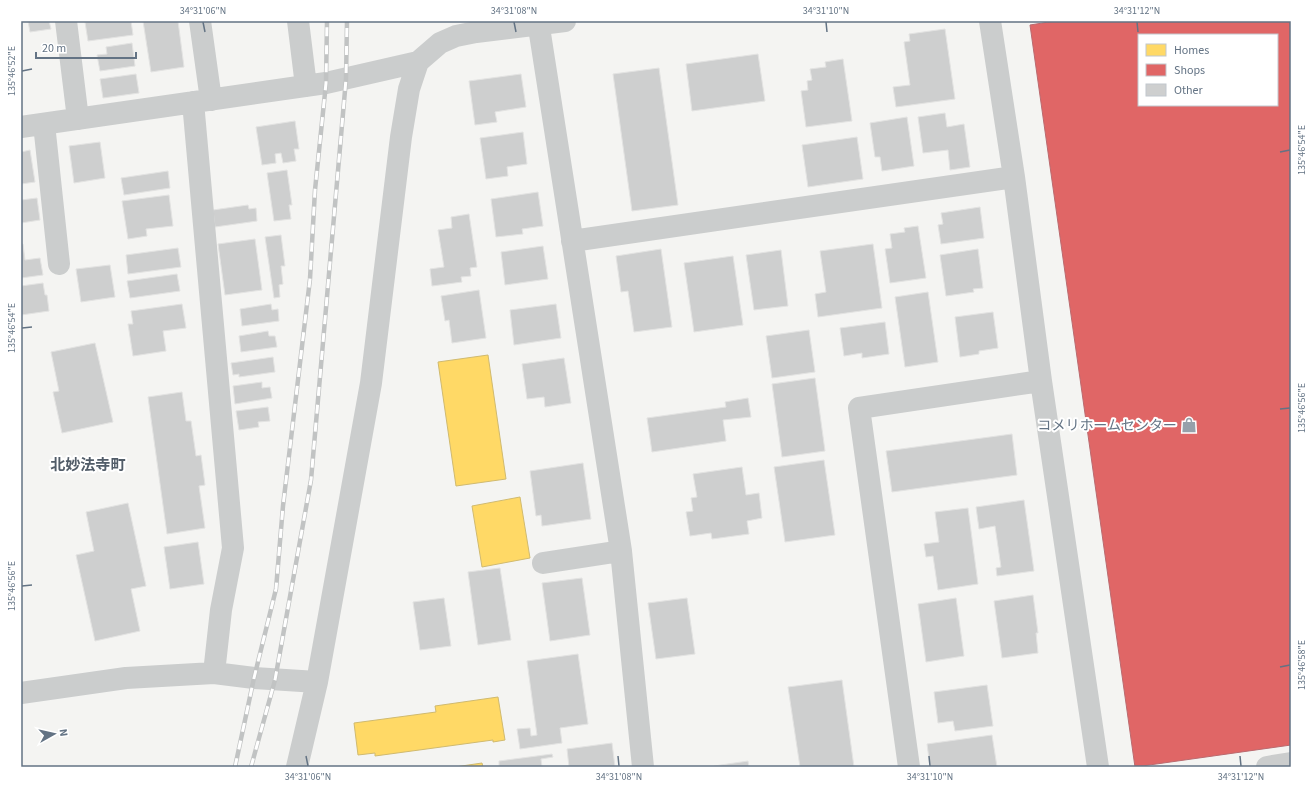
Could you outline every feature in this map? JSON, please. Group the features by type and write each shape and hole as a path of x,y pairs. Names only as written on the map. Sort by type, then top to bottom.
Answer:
{"street":[{"path":"66,21 78,119"},
{"path":"200,21 202,101 233,548 221,610 214,673"},
{"path":"298,21 306,86"},
{"path":"21,127 346,79 418,62 440,43 456,36 538,23 565,21"},
{"path":"990,21 1014,177 1041,382 1098,767"},
{"path":"538,23 621,551 643,767"},
{"path":"297,767 317,682 371,383 408,89 418,62"},
{"path":"44,124 59,264"},
{"path":"572,240 1014,177"},
{"path":"909,767 859,408 1041,382"},
{"path":"543,563 621,551"},
{"path":"21,693 126,678 214,673 254,678 317,682"},
{"path":"1267,767 1291,763"}],"building: Homes":[{"path":"488,355 506,479 456,486 438,362"},
{"path":"520,497 530,558 482,567 472,506"},
{"path":"498,697 505,740 493,742 493,740 375,756 375,753 358,755 354,723 436,712 435,706"},
{"path":"482,763 483,767 455,767"}],"building: Shops":[{"name":"コメリホームセンター","path":"1055,21 1291,21 1291,745 1135,767 1030,25"}],"building: Other":[{"path":"28,21 49,21 51,29 30,32"},
{"path":"131,21 133,35 88,41 85,22"},
{"path":"143,21 178,21 184,67 151,72"},
{"path":"945,29 955,99 896,107 893,87 910,85 904,42 910,41 909,34"},
{"path":"132,43 135,66 100,71 97,55 107,54 106,47"},
{"path":"758,54 765,101 692,111 686,64"},
{"path":"843,59 852,121 806,127 801,91 808,90 807,81 812,80 810,69 826,67 825,62"},
{"path":"659,68 678,205 632,211 613,74"},
{"path":"136,74 139,93 103,98 100,79"},
{"path":"521,74 526,107 495,112 497,122 475,125 469,81"},
{"path":"945,113 947,127 964,124 970,167 950,170 948,150 923,153 918,117"},
{"path":"907,117 914,166 882,171 880,157 875,157 870,123"},
{"path":"295,121 299,149 294,149 296,161 283,163 281,153 275,154 276,163 262,165 256,127"},
{"path":"523,132 527,164 507,167 508,176 486,179 480,138"},
{"path":"857,137 863,179 808,187 802,145"},
{"path":"100,142 105,178 74,183 69,146"},
{"path":"30,150 35,182 21,184 21,152"},
{"path":"287,170 292,205 289,205 291,219 274,221 267,173"},
{"path":"168,171 170,188 124,195 121,178"},
{"path":"538,192 543,226 522,229 523,234 496,237 491,199"},
{"path":"169,195 173,226 146,229 147,236 128,239 122,201"},
{"path":"37,198 40,220 21,223 21,200"},
{"path":"248,205 249,209 256,208 257,221 215,227 213,210"},
{"path":"980,207 984,238 941,244 938,225 943,224 941,213"},
{"path":"469,214 477,267 470,268 471,276 461,277 462,282 432,286 430,269 444,267 438,230 452,228 451,217"},
{"path":"918,226 926,278 890,283 885,249 892,248 890,234 905,232 904,228"},
{"path":"281,235 285,266 281,266 283,284 279,285 280,297 274,298 265,237"},
{"path":"255,239 262,290 225,295 218,244"},
{"path":"21,244 23,244 25,260 40,258 43,275 21,278"},
{"path":"873,244 882,308 818,317 815,294 826,292 820,251"},
{"path":"543,246 548,279 505,285 501,252"},
{"path":"178,248 181,267 128,274 126,255"},
{"path":"661,249 672,327 634,332 628,291 621,292 616,256"},
{"path":"978,249 983,288 973,289 974,292 946,296 940,255"},
{"path":"781,250 788,306 754,310 746,255"},
{"path":"733,256 743,325 694,332 684,263"},
{"path":"110,265 115,297 81,302 76,269"},
{"path":"177,274 180,291 130,298 127,281"},
{"path":"43,283 45,295 47,295 49,311 21,315 21,286"},
{"path":"479,290 486,338 452,343 449,320 445,321 441,296"},
{"path":"928,292 938,362 905,367 895,297"},
{"path":"182,304 186,328 163,331 166,351 133,356 128,324 133,324 131,311"},
{"path":"271,304 272,310 278,309 279,321 242,326 240,309"},
{"path":"556,304 561,338 514,345 510,310"},
{"path":"993,312 998,348 979,351 979,354 960,357 955,317"},
{"path":"885,322 889,354 862,358 862,353 844,356 840,328"},
{"path":"809,330 815,372 772,378 766,336"},
{"path":"268,331 269,336 275,336 277,347 241,352 239,336"},
{"path":"95,343 113,422 62,433 53,392 59,391 51,352"},
{"path":"273,357 275,372 239,377 239,374 233,375 231,363"},
{"path":"564,358 571,403 545,407 544,397 527,399 522,364"},
{"path":"815,378 825,451 782,457 772,384"},
{"path":"262,382 262,388 270,387 272,398 235,404 233,386"},
{"path":"182,392 186,421 191,421 196,456 201,455 205,485 199,486 205,528 167,534 148,397"},
{"path":"748,398 751,417 723,420 726,441 652,452 647,418 726,407 725,402"},
{"path":"268,407 270,421 258,422 259,427 239,430 236,411"},
{"path":"1012,434 1017,475 892,492 886,451"},
{"path":"824,460 835,535 785,542 774,467"},
{"path":"583,463 591,519 542,526 541,515 536,516 530,471"},
{"path":"742,467 746,495 759,493 762,518 747,521 749,534 712,539 711,533 690,536 686,512 693,511 691,498 697,497 693,474"},
{"path":"1024,500 1034,571 997,576 996,568 1001,567 995,526 979,529 976,507"},
{"path":"128,503 146,586 131,589 140,631 95,641 76,555 94,551 86,512"},
{"path":"968,508 978,584 938,590 933,556 926,557 924,544 939,542 935,512"},
{"path":"198,542 204,584 170,589 164,547"},
{"path":"500,568 511,640 478,645 468,572"},
{"path":"582,578 590,635 550,641 542,583"},
{"path":"1033,595 1038,633 1036,633 1038,653 1002,658 994,601"},
{"path":"444,598 451,646 420,650 413,602"},
{"path":"687,598 695,654 656,659 648,603"},
{"path":"956,598 964,656 926,662 918,604"},
{"path":"578,654 588,724 560,728 562,743 520,749 517,729 530,728 531,736 537,735 527,661"},
{"path":"842,680 854,767 800,767 788,687"},
{"path":"987,685 993,726 955,731 953,721 938,723 934,692"},
{"path":"992,735 997,767 930,767 927,744"},
{"path":"612,743 615,767 569,767 567,749"},
{"path":"552,754 553,757 541,759 542,767 499,767 499,761"},
{"path":"748,761 749,767 714,767 714,766"}],"railway":[{"path":"235,767 254,678 276,589 283,506 310,279 315,190 326,83 327,21"},
{"path":"251,767 275,680 311,480 346,79 347,21"}],"place":[{"name":"コメリホームセンター","path":"1189,425"}],"district":[{"name":"北妙法寺町","path":"88,465"}]}
